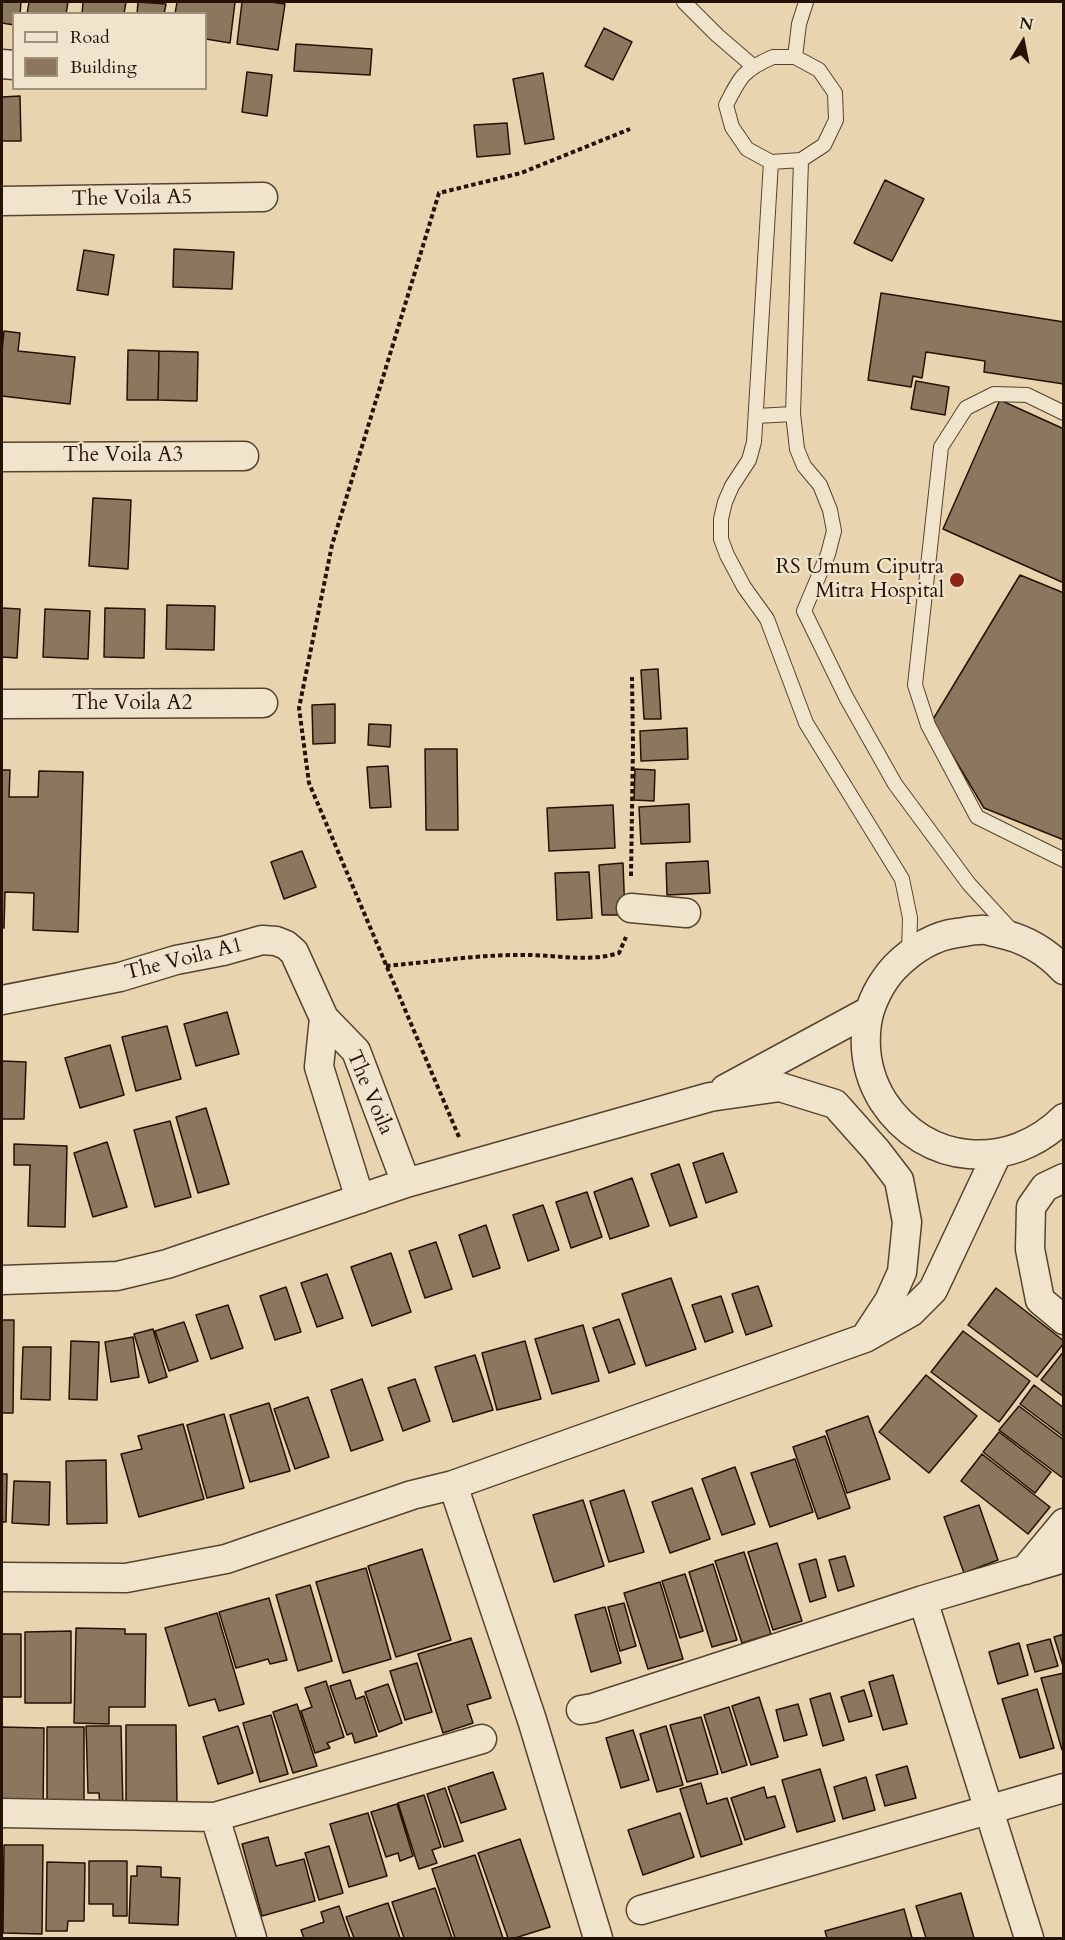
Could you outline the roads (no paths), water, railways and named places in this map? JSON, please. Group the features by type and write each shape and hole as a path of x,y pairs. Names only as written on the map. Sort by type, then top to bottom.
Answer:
{"street":[{"name":"The Voila A5","path":"2,201 263,197"},
{"name":"The Voila A3","path":"2,457 244,456"},
{"name":"The Voila A2","path":"2,704 263,703"},
{"path":"631,908 686,913"},
{"path":"1064,970 1050,954 1017,936 981,929 944,935 909,953 885,978 869,1011 865,1038 866,1063 873,1086 894,1118 923,1142 959,1154 997,1154 1030,1144 1064,1118"},
{"name":"The Voila A1","path":"2,1000 120,977 176,960 223,951 262,940 276,941 286,945 294,952 324,1018"},
{"path":"710,1097 869,1011"},
{"name":"The Voila","path":"324,1018 356,1051 406,1183"},
{"name":"The Voila","path":"324,1018 319,1067 360,1199"},
{"path":"2,1280 117,1276 167,1264 406,1183 710,1097 780,1088 835,1104 899,1179 907,1222 902,1272 889,1301 865,1338"},
{"path":"2,1577 126,1578 226,1559 412,1495 453,1485 865,1338 911,1312 933,1290 997,1154"},
{"path":"1064,1178 1045,1187 1031,1207 1030,1249 1040,1300 1064,1320"},
{"path":"453,1485 532,1720 598,1938"},
{"path":"1025,1570 1064,1523"},
{"path":"581,1710 923,1600 1064,1558"},
{"path":"923,1600 1029,1938"},
{"path":"2,1813 215,1817 482,1739"},
{"path":"641,1910 1064,1788"},
{"path":"215,1817 252,1938"}],"lane":[{"path":"684,2 753,66"},
{"path":"795,57 799,24 806,2"},
{"path":"772,57 795,57 819,70 835,93 836,120 824,145 801,160 771,162 747,149 732,127 726,105 738,81 753,66 772,57"},
{"path":"801,160 794,414 797,449 804,466 820,486 830,510 834,531 828,554 804,611 846,698 895,784 969,884 1017,936"},
{"path":"771,162 754,442 749,460 732,486 725,502 721,519 721,539 744,587 767,619 806,723 902,879 910,918 909,953"},
{"path":"1064,413 1027,395 994,394 966,408 941,447 915,685 928,725 977,817 1064,860"},
{"path":"756,416 794,414"}],"place":[{"name":"RS Umum Ciputra Mitra Hospital","path":"957,580"}]}
